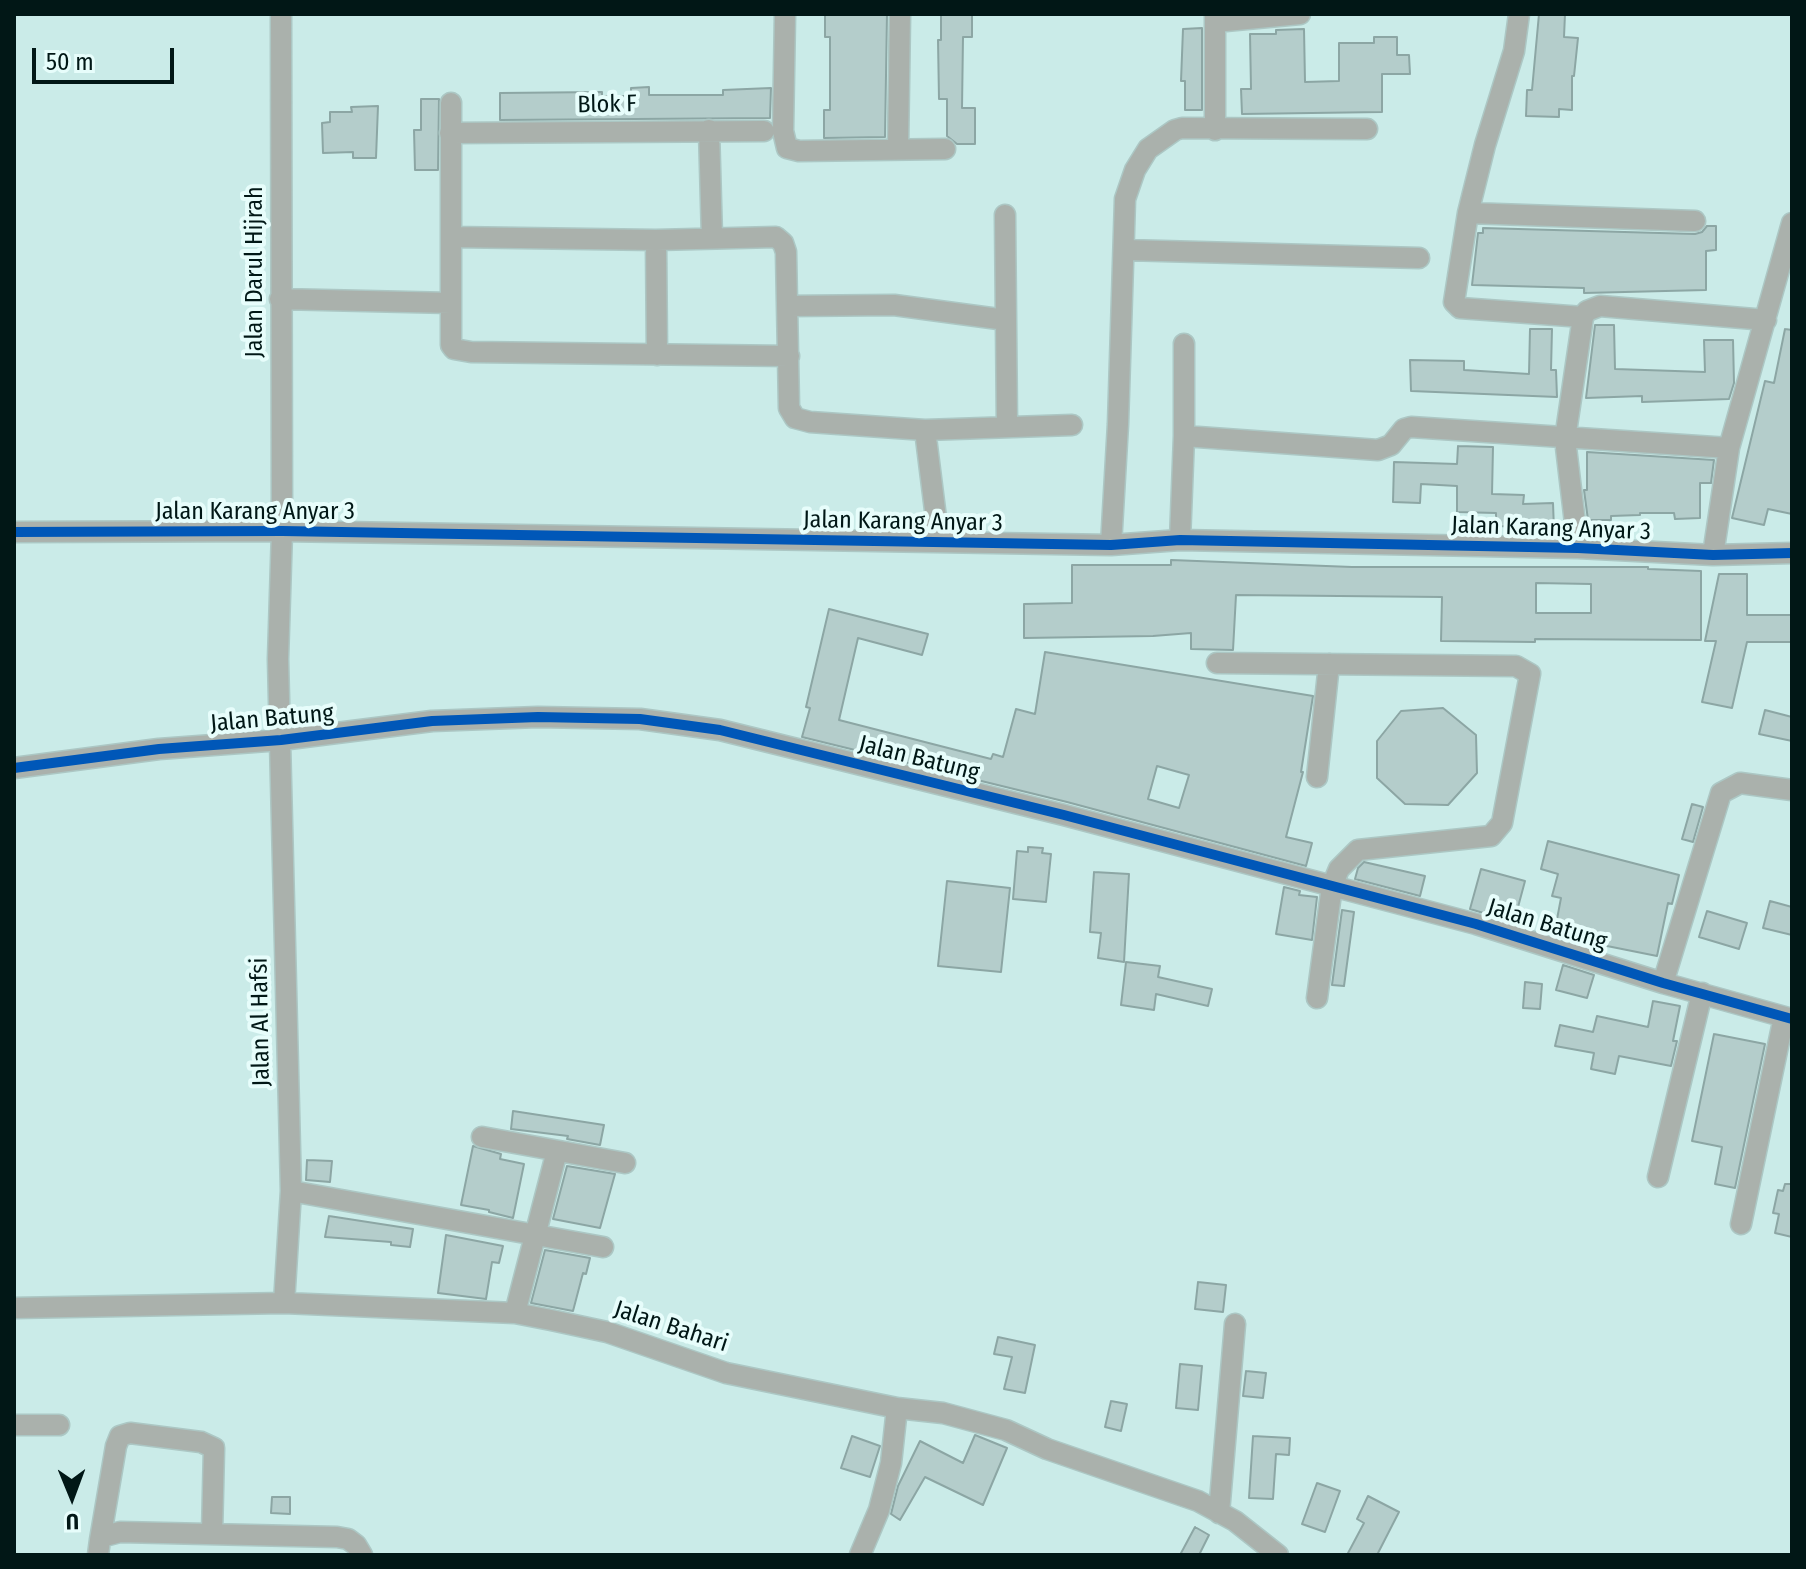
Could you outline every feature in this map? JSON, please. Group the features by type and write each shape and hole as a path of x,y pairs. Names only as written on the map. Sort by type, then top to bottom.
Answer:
{"street":[{"name":"Jalan Darul Hijrah","path":"281,14 282,531 278,659 281,740"},
{"path":"785,14 783,131 787,148 799,151 945,149"},
{"path":"898,148 900,14"},
{"path":"1215,130 1215,18 1300,14"},
{"path":"1519,14 1514,51 1468,213 1454,302 1460,308 1583,317"},
{"path":"451,103 451,345 459,350 789,356"},
{"path":"1111,545 1125,199 1135,170 1148,149 1175,130 1195,127 1215,130 1367,129"},
{"path":"709,130 712,238"},
{"name":"Blok F","path":"450,133 764,131"},
{"path":"1468,213 1695,221"},
{"path":"1005,215 1007,427"},
{"path":"1713,555 1729,448 1792,223"},
{"path":"452,237 656,240 768,236 781,241 786,252 789,408 795,418 810,422 925,430 1072,425"},
{"path":"656,240 657,355"},
{"path":"1125,250 1419,258"},
{"path":"280,299 451,303"},
{"path":"788,306 894,305 1006,320"},
{"path":"1578,548 1565,439 1583,317 1587,311 1600,306 1766,320"},
{"path":"1180,540 1184,344"},
{"path":"1184,436 1378,450 1391,445 1404,429 1411,427 1729,448"},
{"path":"925,430 939,542"},
{"name":"Jalan Karang Anyar 3","path":"14,532 282,531 1111,545 1180,540 1578,548 1713,555 1792,553"},
{"path":"1217,663 1516,666 1530,674 1502,823 1491,836 1358,850 1339,869 1332,886 1317,998"},
{"path":"1317,777 1329,664"},
{"name":"Jalan Batung","path":"14,768 159,749 281,740 432,721 538,717 640,719 720,730 1064,815 1476,924 1663,983 1788,1018"},
{"name":"Jalan Al Hafsi","path":"281,740 291,1191 284,1303"},
{"path":"1663,983 1721,793 1740,783 1792,790"},
{"path":"1658,1177 1702,993"},
{"path":"1741,1224 1788,1018"},
{"path":"482,1137 625,1163"},
{"path":"515,1313 557,1151"},
{"path":"291,1191 603,1247"},
{"name":"Jalan Bahari","path":"14,1308 284,1303 515,1313 607,1332 726,1373 897,1408 943,1413 1006,1430 1047,1449 1198,1501 1235,1521 1278,1555"},
{"path":"1219,1513 1235,1324"},
{"path":"860,1555 879,1510 891,1463 897,1408"},
{"path":"14,1425 59,1425"},
{"path":"99,1548 116,1446 120,1436 130,1433 201,1442 214,1448 212,1534"},
{"path":"99,1548 105,1536 120,1532 337,1537 348,1539 362,1555"}],"building":[{"path":"825,14 887,14 885,137 824,138 824,110 830,110 830,37 825,37"},
{"path":"941,14 972,14 972,37 963,37 962,108 975,108 975,144 957,144 947,136 947,99 939,99"},
{"path":"1539,14 1565,14 1564,37 1578,38 1572,76 1572,110 1559,109 1559,117 1526,116 1527,90 1532,90"},
{"path":"1202,28 1202,110 1185,110 1185,81 1181,81 1183,29"},
{"path":"1304,29 1305,82 1339,81 1339,43 1374,43 1374,37 1397,37 1397,55 1409,55 1410,74 1382,74 1382,112 1242,114 1241,89 1251,89 1250,34"},
{"path":"649,87 649,95 723,95 723,90 771,88 770,118 500,120 500,93 602,92 602,96 631,96 631,88"},
{"path":"421,99 439,99 438,170 415,170 414,130 421,130"},
{"path":"378,106 376,158 353,158 353,152 323,153 322,123 330,122 330,112 352,112 351,107"},
{"path":"1707,226 1716,226 1716,250 1706,251 1706,290 1584,293 1584,288 1472,285 1478,233 1483,233 1483,228 1695,234"},
{"path":"1595,325 1614,325 1615,369 1705,372 1704,340 1733,340 1734,383 1729,399 1642,402 1642,396 1586,398"},
{"path":"1530,329 1552,329 1551,370 1556,370 1557,397 1411,391 1410,360 1464,361 1464,370 1529,374"},
{"path":"1785,329 1792,330 1792,514 1768,509 1764,525 1732,518 1765,381 1774,383"},
{"path":"1458,446 1493,447 1492,494 1524,495 1523,504 1553,503 1554,530 1526,531 1526,527 1496,526 1496,513 1457,512 1457,486 1421,484 1420,503 1393,502 1394,462 1457,464"},
{"path":"1587,452 1714,460 1711,483 1700,483 1700,518 1675,519 1674,513 1640,513 1611,516 1611,520 1588,520 1584,490 1587,490"},
{"path":"1171,560 1352,567 1648,567 1701,571 1701,640 1441,641 1442,597 1236,595 1233,650 1191,649 1191,633 1024,638 1024,604 1072,603 1072,565 1171,565","holes":["1536,583 1591,584 1591,613 1536,613"]},
{"path":"1719,574 1747,574 1747,615 1792,615 1792,642 1747,642 1732,708 1702,702 1716,641 1705,641"},
{"path":"829,609 928,634 922,655 858,638 839,720 991,759 993,754 1003,757 1016,709 1035,714 1045,652 1313,696 1303,772 1286,837 1312,843 1306,866 1067,802 802,737 810,708 806,707","holes":["1157,766 1189,775 1179,808 1148,799"]},
{"path":"1443,708 1476,735 1477,773 1448,805 1405,804 1377,778 1377,741 1401,711"},
{"path":"1765,710 1792,717 1792,741 1759,734"},
{"path":"1692,804 1703,807 1693,842 1682,839"},
{"path":"1548,841 1679,875 1672,904 1668,903 1657,956 1602,945 1600,950 1554,935 1561,898 1552,896 1558,874 1541,869"},
{"path":"1028,847 1043,848 1042,853 1051,854 1046,902 1013,899 1017,851 1028,852"},
{"path":"1364,862 1425,876 1420,896 1355,879 1358,868"},
{"path":"1481,869 1525,881 1514,922 1470,909"},
{"path":"1094,872 1129,874 1124,962 1098,958 1101,933 1090,932"},
{"path":"947,881 1010,888 1001,972 938,966"},
{"path":"1284,887 1300,891 1299,895 1317,897 1312,940 1276,934"},
{"path":"1770,901 1792,907 1792,935 1763,928"},
{"path":"1342,910 1354,912 1344,986 1332,985"},
{"path":"1707,911 1747,923 1739,949 1699,937"},
{"path":"1126,962 1160,966 1158,977 1212,989 1208,1006 1156,994 1154,1010 1121,1005"},
{"path":"1563,965 1594,975 1587,998 1556,990"},
{"path":"1525,982 1542,984 1540,1009 1523,1008"},
{"path":"1653,1001 1680,1006 1671,1066 1619,1056 1615,1074 1591,1069 1594,1053 1555,1046 1560,1025 1593,1032 1597,1016 1648,1027"},
{"path":"1714,1034 1765,1044 1735,1188 1715,1184 1722,1147 1692,1141"},
{"path":"513,1111 604,1125 600,1145 567,1139 568,1136 511,1129"},
{"path":"473,1146 501,1154 500,1159 524,1164 513,1218 461,1205"},
{"path":"307,1160 332,1161 330,1182 306,1180"},
{"path":"567,1166 615,1174 600,1228 553,1219"},
{"path":"1785,1184 1792,1184 1792,1237 1775,1233 1779,1214 1773,1213 1778,1190 1783,1191"},
{"path":"329,1216 413,1229 410,1247 391,1245 391,1242 325,1237"},
{"path":"446,1235 503,1246 499,1263 492,1262 486,1299 438,1293"},
{"path":"545,1250 590,1258 573,1311 531,1303"},
{"path":"1198,1282 1226,1285 1223,1312 1195,1309"},
{"path":"998,1337 1035,1345 1025,1393 1004,1389 1012,1357 994,1354"},
{"path":"1180,1364 1202,1366 1198,1410 1176,1408"},
{"path":"1246,1371 1266,1373 1263,1398 1243,1396"},
{"path":"1111,1401 1127,1404 1121,1431 1105,1427"},
{"path":"975,1435 1007,1448 983,1505 925,1477 900,1520 891,1514 898,1486 920,1441 963,1463"},
{"path":"852,1436 880,1446 870,1477 841,1468"},
{"path":"1253,1436 1290,1438 1289,1455 1276,1454 1273,1499 1249,1498"},
{"path":"1317,1483 1340,1491 1325,1532 1302,1524"},
{"path":"1368,1496 1399,1512 1377,1555 1347,1555 1364,1523 1357,1519"},
{"path":"272,1497 290,1497 290,1514 271,1513"},
{"path":"1195,1527 1209,1535 1199,1555 1180,1555"}],"cycle path":[{"path":"14,532 282,531 1111,545 1180,540 1578,548 1713,555 1792,553"},
{"path":"14,768 159,749 281,740 432,721 538,717 640,719 720,730 1064,815 1476,924 1663,983 1792,1019"}]}
